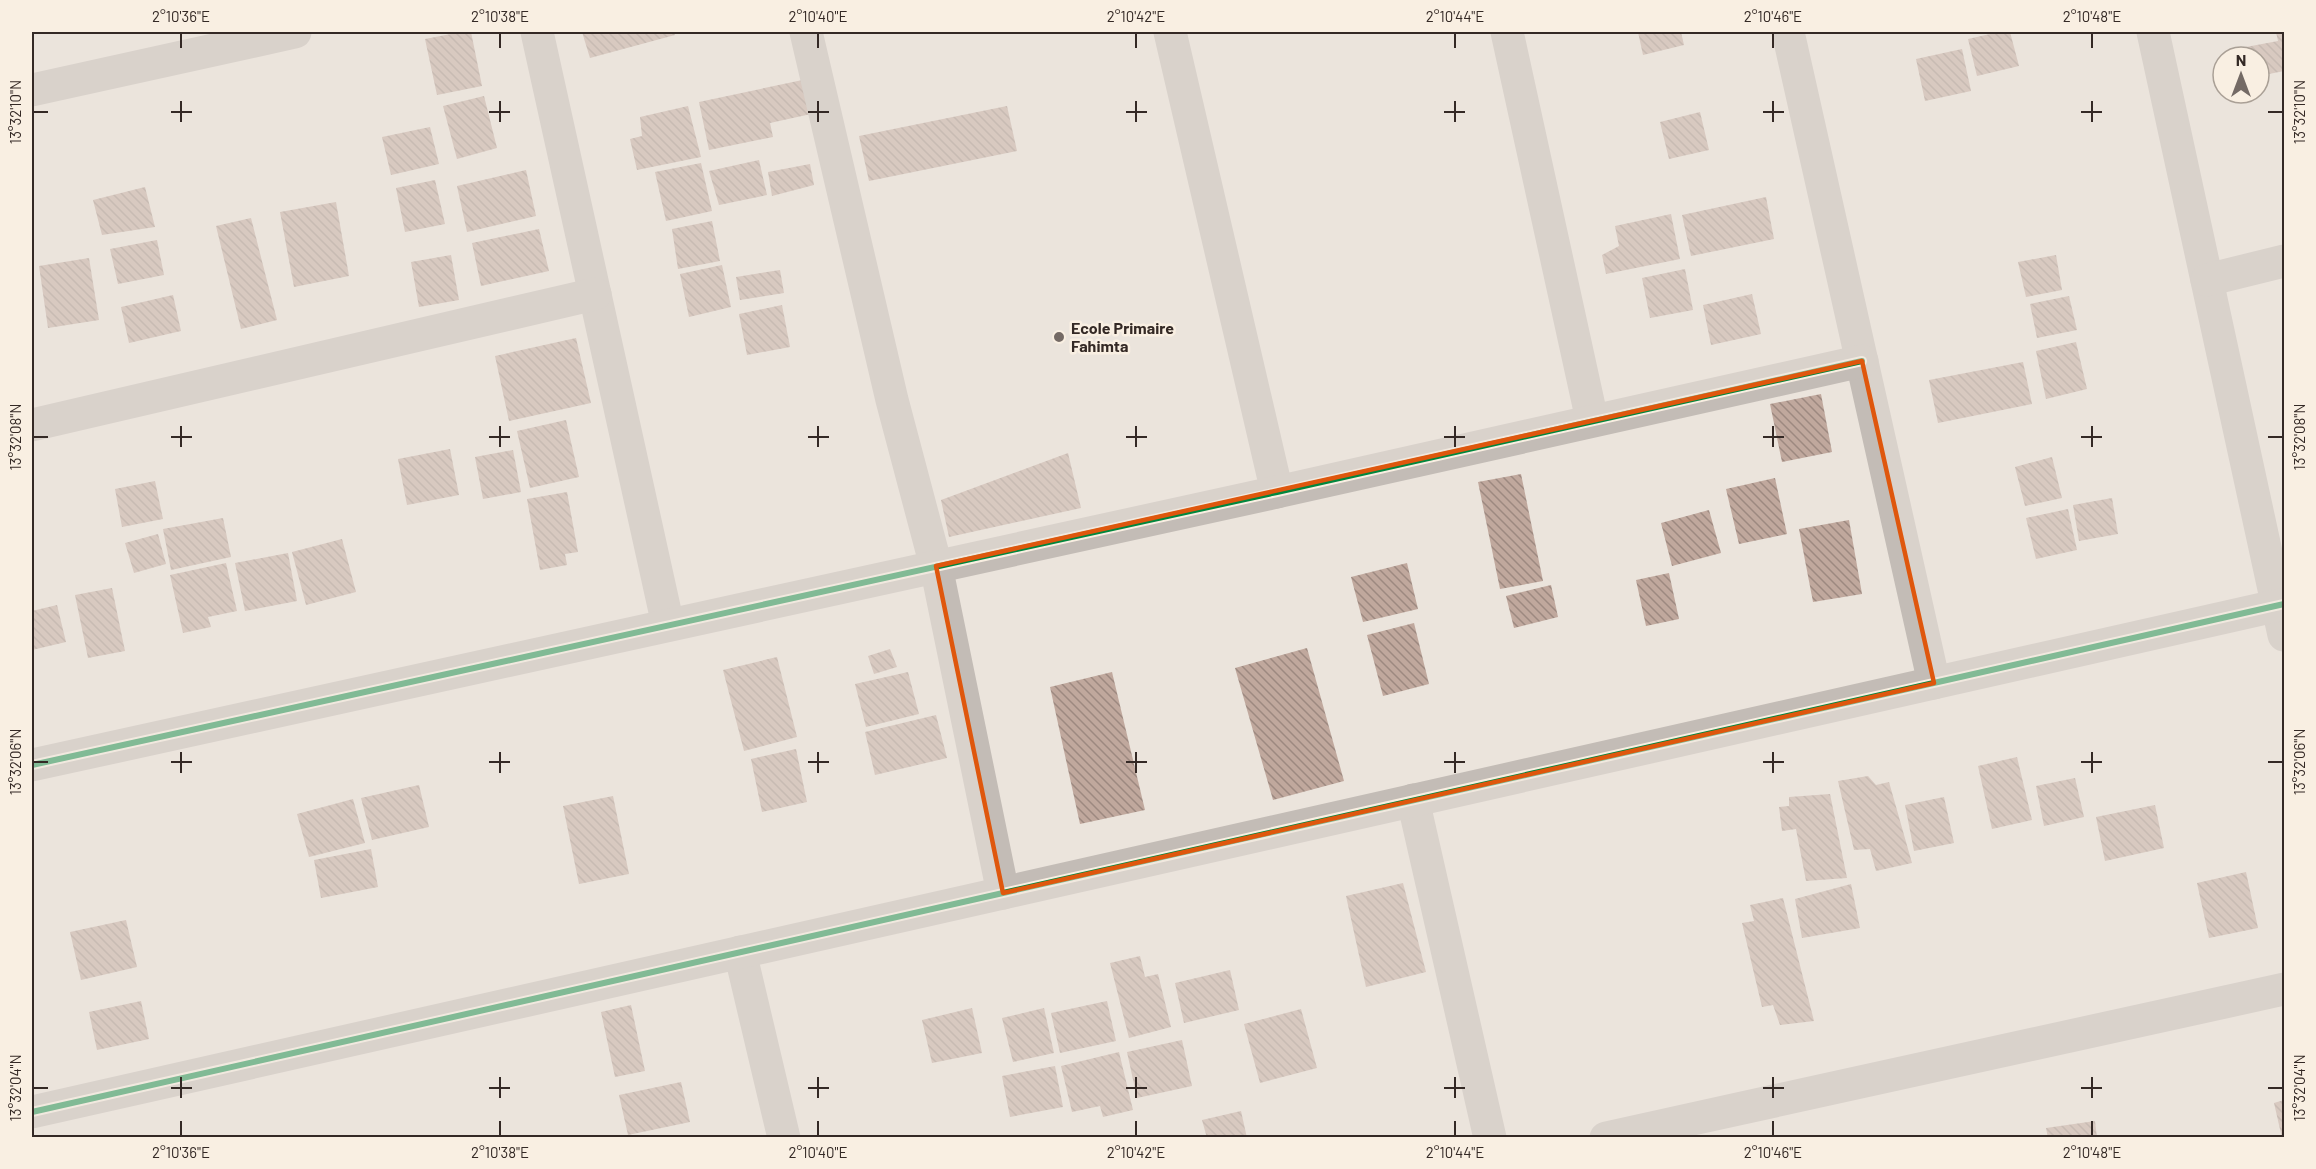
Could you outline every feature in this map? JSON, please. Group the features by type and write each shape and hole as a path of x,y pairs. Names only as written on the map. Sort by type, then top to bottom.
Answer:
{"street":[{"path":"32,90 295,32"},
{"path":"537,32 668,625"},
{"path":"806,32 892,400 936,566 1003,893"},
{"path":"1170,32 1277,492"},
{"path":"1506,32 1592,420"},
{"path":"1788,32 1934,683"},
{"path":"32,1112 1934,683 2282,615 2153,32"},
{"path":"2207,280 2284,261"},
{"path":"32,425 595,294"},
{"path":"32,765 1277,492 1862,360"},
{"path":"1413,800 1490,1137"},
{"path":"740,952 784,1137"},
{"path":"1606,1137 2284,989"},
{"path":"32,1118 36,1137"}],"highlighted area":[{"path":"1862,361 1934,683 1003,893 936,566"}],"building":[{"path":"471,32 482,86 437,95 425,39"},
{"path":"582,32 674,32 675,35 590,58"},
{"path":"1638,32 1681,32 1684,45 1643,55"},
{"path":"1999,32 2010,32 2019,66 1977,76 1968,39"},
{"path":"2276,32 2284,32 2284,71 2271,74 2271,45 2257,45 2278,41"},
{"path":"1962,49 1971,91 1925,101 1916,59"},
{"path":"812,78 820,112 770,123 773,137 709,150 699,102"},
{"path":"484,96 497,148 457,159 443,106"},
{"path":"688,106 701,157 637,170 630,139 642,136 640,117"},
{"path":"1007,106 1017,151 869,181 859,136"},
{"path":"1700,112 1709,150 1669,159 1660,122"},
{"path":"430,127 439,164 391,175 382,137"},
{"path":"759,160 767,195 719,205 709,171"},
{"path":"701,163 712,211 666,221 655,172"},
{"path":"810,164 814,185 772,196 768,172"},
{"path":"526,170 536,216 467,232 457,186"},
{"path":"435,180 445,224 405,232 396,188"},
{"path":"145,187 155,227 102,235 93,200"},
{"path":"1766,197 1774,239 1691,256 1682,215"},
{"path":"336,202 349,276 294,287 280,212"},
{"path":"1671,214 1680,259 1606,274 1602,255 1619,246 1615,226"},
{"path":"251,218 277,320 241,329 216,226"},
{"path":"712,221 720,261 678,269 672,229"},
{"path":"539,229 549,271 481,286 472,243"},
{"path":"157,240 164,275 118,284 110,249"},
{"path":"451,255 459,300 419,307 411,262"},
{"path":"2056,255 2062,290 2026,297 2018,262"},
{"path":"89,258 99,320 48,328 39,266"},
{"path":"722,265 731,307 689,317 680,274"},
{"path":"1685,269 1693,310 1650,318 1642,278"},
{"path":"780,270 784,293 740,300 736,277"},
{"path":"1752,294 1761,334 1711,345 1703,305"},
{"path":"173,295 181,331 129,343 121,307"},
{"path":"2069,296 2077,330 2037,338 2030,304"},
{"path":"782,305 790,347 747,355 739,314"},
{"path":"576,338 591,403 509,421 495,356"},
{"path":"2076,342 2087,389 2046,399 2036,351"},
{"path":"2023,362 2032,404 1938,423 1929,380"},
{"path":"1821,394 1832,452 1782,462 1770,404"},
{"path":"566,420 579,477 530,488 517,431"},
{"path":"450,449 459,495 407,505 398,459"},
{"path":"513,450 521,492 483,499 475,457"},
{"path":"1068,453 1081,508 949,537 941,500"},
{"path":"2052,457 2062,498 2025,506 2015,467"},
{"path":"1521,474 1543,581 1500,589 1478,482"},
{"path":"1775,478 1787,534 1739,544 1726,489"},
{"path":"155,481 163,519 122,527 115,489"},
{"path":"567,492 578,552 565,554 567,565 540,570 527,499"},
{"path":"2112,498 2118,534 2079,541 2073,505"},
{"path":"2068,509 2077,550 2036,559 2026,518"},
{"path":"1709,510 1721,553 1672,566 1661,523"},
{"path":"223,518 231,557 171,570 163,529"},
{"path":"1849,520 1862,594 1813,602 1799,529"},
{"path":"158,534 166,564 134,573 125,543"},
{"path":"342,539 356,592 306,605 292,552"},
{"path":"288,553 297,601 245,611 235,563"},
{"path":"226,563 237,611 208,617 211,627 183,633 170,575"},
{"path":"1407,563 1418,609 1363,622 1351,577"},
{"path":"1669,573 1679,619 1646,626 1636,580"},
{"path":"1551,585 1558,617 1514,628 1506,596"},
{"path":"112,588 125,651 88,658 75,595"},
{"path":"57,605 66,642 32,650 32,611"},
{"path":"1414,623 1429,684 1383,696 1367,635"},
{"path":"1307,648 1344,781 1273,800 1235,668"},
{"path":"890,649 897,667 874,674 868,656"},
{"path":"777,657 797,737 744,751 723,670"},
{"path":"908,672 919,714 866,727 855,684"},
{"path":"1112,672 1145,810 1080,824 1050,687"},
{"path":"936,715 947,758 875,775 865,732"},
{"path":"796,749 807,802 762,812 751,759"},
{"path":"2017,757 2032,820 1992,829 1978,766"},
{"path":"1868,776 1876,785 1889,782 1912,863 1876,871 1870,849 1854,850 1838,781"},
{"path":"2075,778 2084,817 2044,826 2036,786"},
{"path":"419,785 429,827 372,840 361,798"},
{"path":"1830,794 1847,878 1806,881 1796,829 1782,831 1779,807 1789,806 1789,797"},
{"path":"613,796 629,874 579,884 563,806"},
{"path":"1944,797 1954,843 1914,851 1905,805"},
{"path":"353,799 365,843 309,857 297,814"},
{"path":"2155,805 2164,848 2105,861 2096,817"},
{"path":"371,849 378,887 321,898 314,860"},
{"path":"2246,872 2258,928 2209,938 2197,883"},
{"path":"1403,883 1426,972 1366,987 1346,896"},
{"path":"1851,884 1860,928 1802,938 1795,899"},
{"path":"1783,898 1814,1021 1780,1025 1773,1005 1762,1007 1742,923 1754,921 1750,905"},
{"path":"126,920 137,967 81,980 70,932"},
{"path":"1140,956 1145,977 1158,974 1171,1027 1129,1038 1110,963"},
{"path":"1230,970 1239,1010 1184,1023 1175,983"},
{"path":"141,1001 149,1039 97,1050 89,1012"},
{"path":"1107,1001 1116,1041 1060,1053 1051,1013"},
{"path":"631,1005 645,1071 615,1077 601,1012"},
{"path":"972,1008 982,1053 932,1063 922,1020"},
{"path":"1044,1008 1054,1053 1013,1062 1002,1018"},
{"path":"1301,1009 1317,1068 1260,1083 1244,1024"},
{"path":"1182,1040 1192,1086 1137,1098 1127,1052"},
{"path":"1119,1052 1133,1110 1103,1117 1100,1106 1072,1112 1061,1066"},
{"path":"1055,1066 1063,1107 1010,1117 1002,1076"},
{"path":"681,1082 690,1122 628,1135 619,1095"},
{"path":"2284,1100 2284,1138 2282,1138 2274,1103"},
{"path":"1241,1111 1247,1138 1207,1138 1202,1120"},
{"path":"2095,1121 2097,1138 2048,1138 2046,1128"}],"cycle path":[{"path":"32,765 1277,492 1862,361"},
{"path":"32,1112 2284,604"}],"place":[{"name":"Ecole Primaire Fahimta","path":"1059,337"}]}
